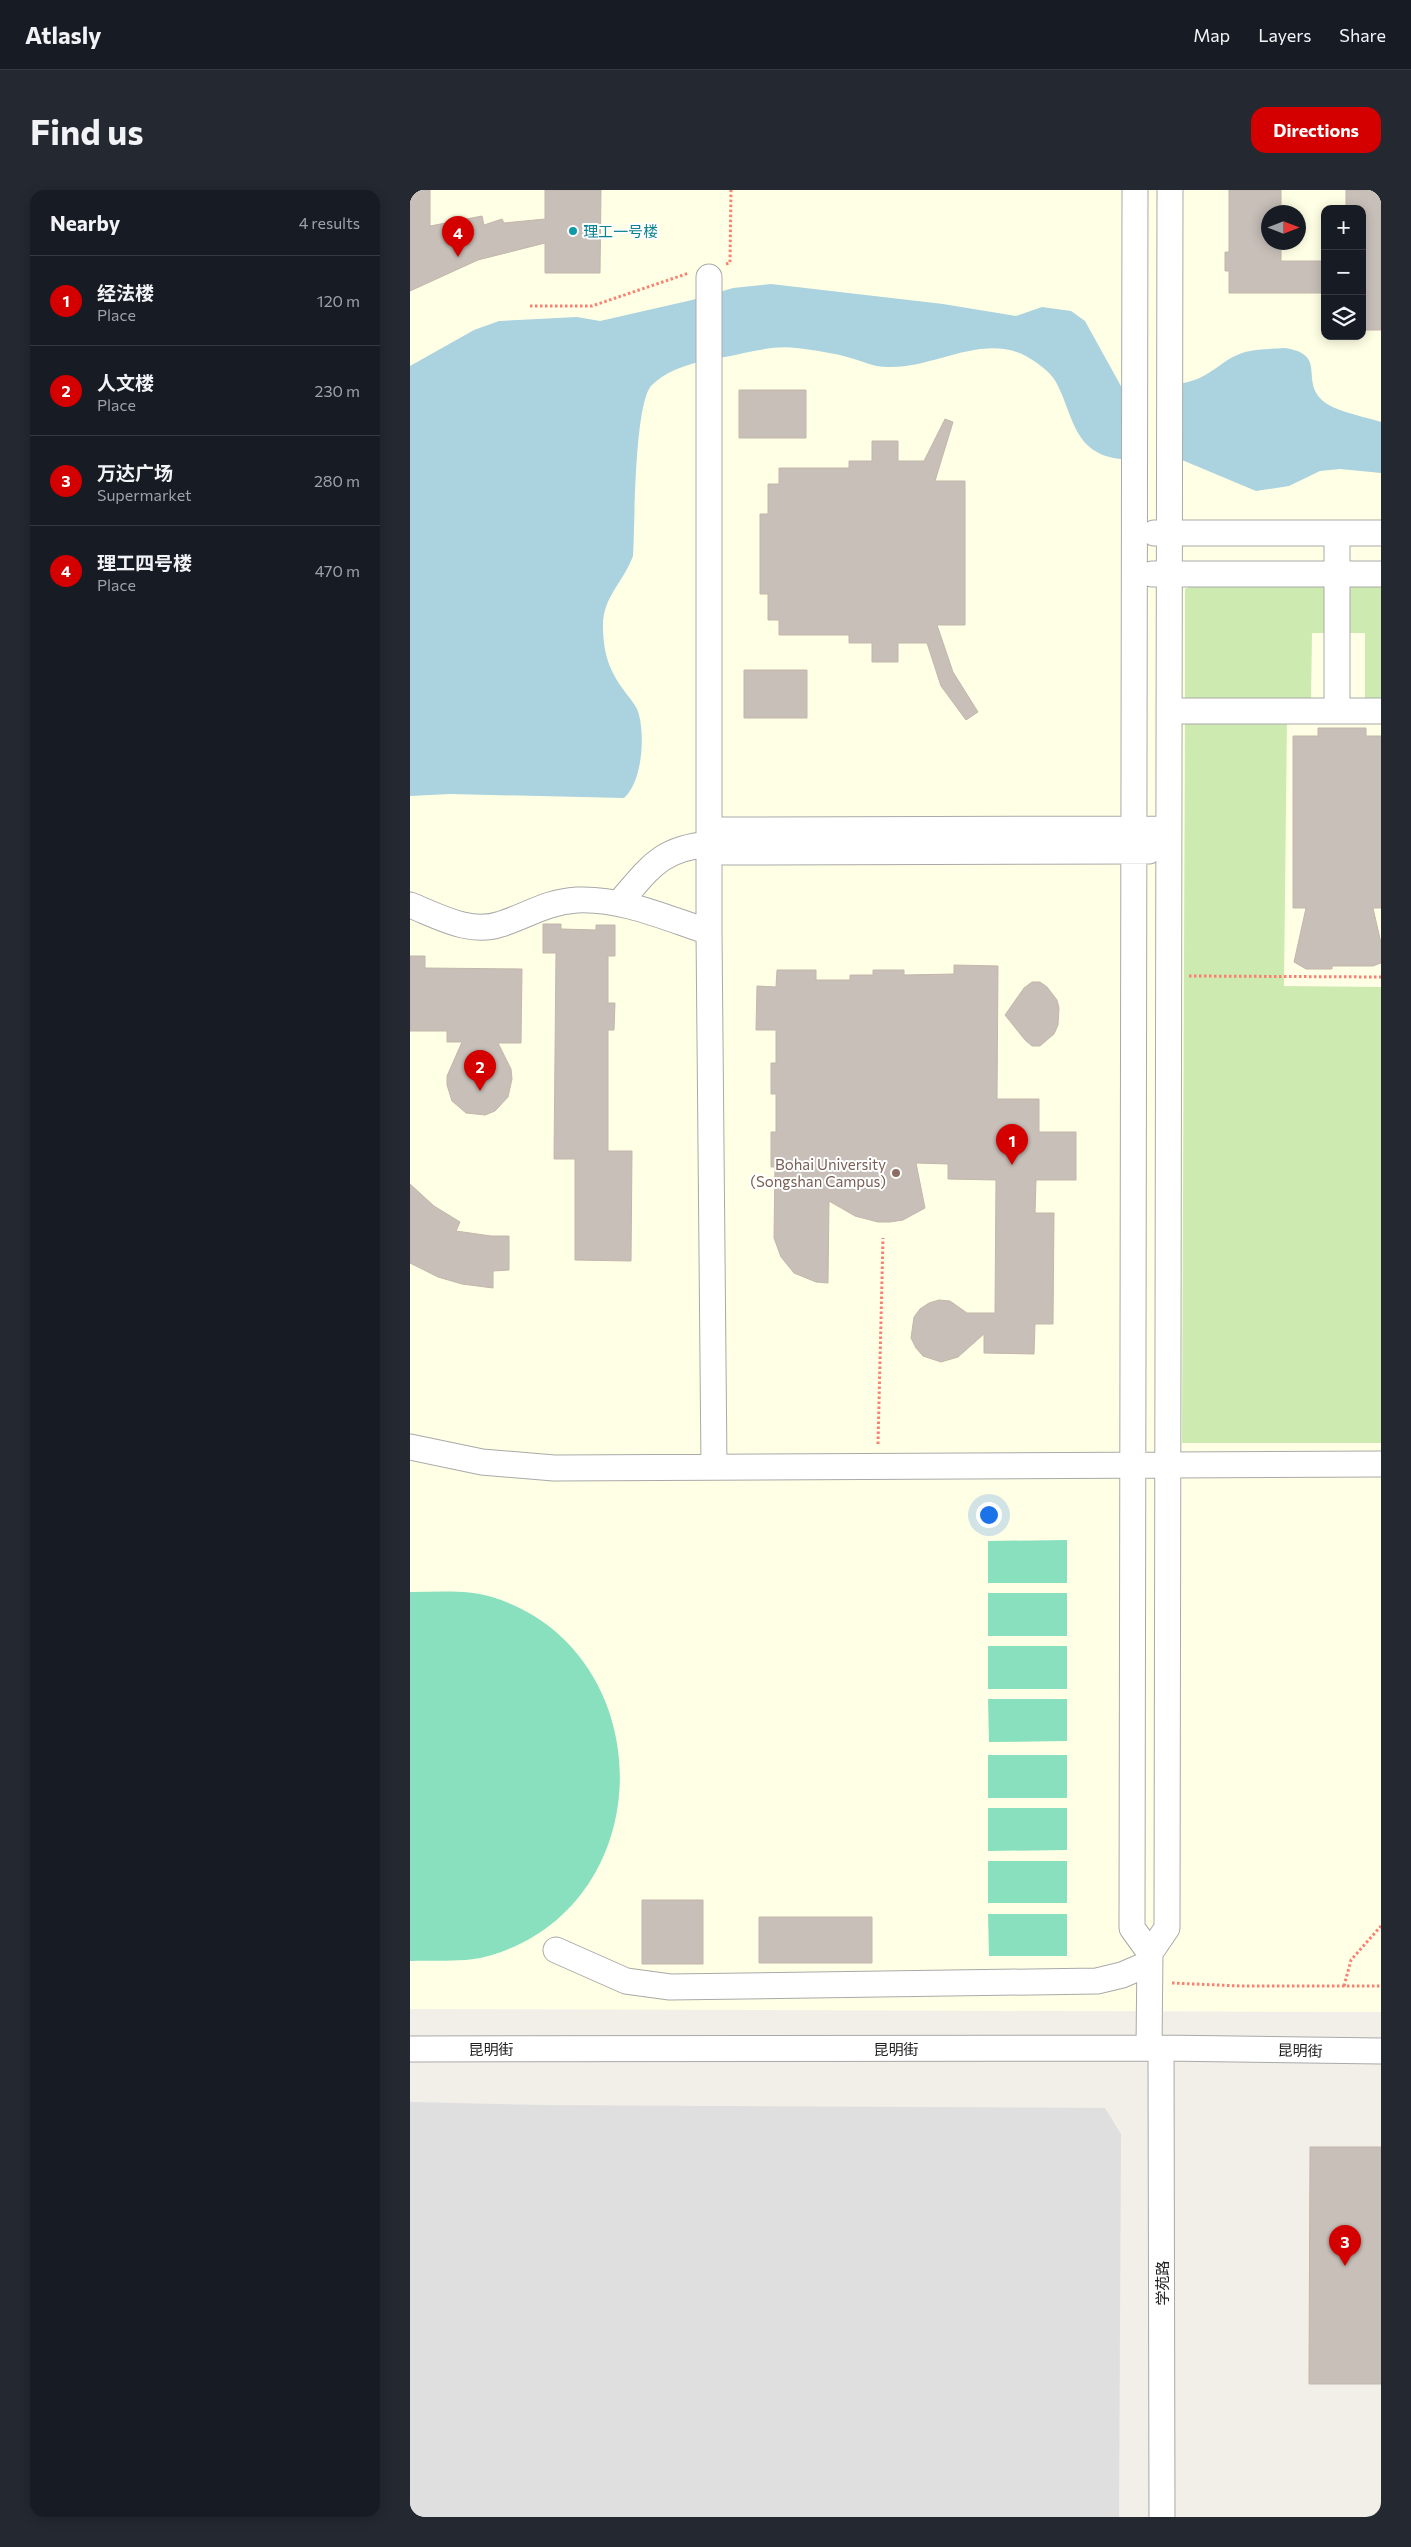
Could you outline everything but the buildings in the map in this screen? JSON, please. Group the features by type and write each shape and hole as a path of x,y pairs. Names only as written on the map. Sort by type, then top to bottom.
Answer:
{"street":[{"path":"1135,190 1132,1928 1150,1966"},
{"path":"556,1950 626,1980 670,1987 1097,1981 1150,1966 1167,1928 1170,190"},
{"path":"708,271 709,932 714,1467"},
{"path":"1134,533 1381,533"},
{"path":"1337,533 1337,711"},
{"path":"1134,573 1381,574"},
{"path":"1169,711 1381,711"},
{"path":"619,903 658,859 675,851 709,842 1169,840"},
{"path":"410,905 455,923 478,927 501,924 553,903 577,900 619,903 709,932"},
{"path":"410,1447 482,1462 518,1466 1381,1464"},
{"name":"学苑路","path":"1150,1966 1155,2048 1162,2517"},
{"name":"昆明街","path":"410,2049 1155,2048 1381,2051"}],"path":[{"path":"530,306 592,306 730,263 730,190"},
{"path":"1169,976 1381,978"},
{"path":"877,1466 883,1238"},
{"path":"1344,1986 1351,1960 1381,1926"},
{"path":"1150,1966 1240,1986 1381,1986"}],"shaded area":[{"name":"Bohai University (Songshan Campus)","path":"410,190 1381,190 1381,2012 410,2009"},
{"path":"410,2102 544,2105 1105,2108 1121,2134 1119,2517 410,2517"}],"green space":[{"path":"1198,582 1381,584 1381,699 1365,699 1365,633 1312,633 1311,700 1185,700 1185,589"},
{"path":"1185,717 1287,718 1284,986 1381,987 1381,1443 1182,1443"},
{"path":"1067,1540 1067,1583 988,1583 988,1541"},
{"path":"410,1592 482,1594 492,1597 548,1625 588,1668 612,1720 620,1776 612,1833 588,1885 548,1927 492,1955 482,1958 410,1961"},
{"path":"988,1593 1067,1593 1067,1636 988,1636"},
{"path":"988,1646 1067,1646 1067,1689 988,1689"},
{"path":"988,1699 1067,1699 1067,1741 989,1742"},
{"path":"988,1755 1067,1755 1067,1798 988,1798"},
{"path":"988,1808 1067,1808 1067,1850 988,1851"},
{"path":"988,1861 1067,1861 1067,1903 988,1903"},
{"path":"988,1914 1067,1914 1067,1956 989,1956"}],"water":[{"path":"771,284 943,304 1016,316 1042,307 1071,311 1085,321 1122,388 1121,459 1105,456 1093,450 1077,431 1053,378 1033,360 1008,350 991,348 974,350 922,363 883,367 844,356 787,347 760,350 705,361 677,369 652,385 646,396 636,466 633,556 610,597 604,615 603,634 607,659 618,682 636,708 641,725 642,747 638,771 630,791 624,798 450,794 410,796 410,366 474,330 499,321 577,317 600,321 692,300 733,288"},
{"path":"1284,348 1297,351 1310,362 1316,392 1327,404 1381,422 1381,473 1340,469 1320,471 1289,486 1256,491 1182,460 1183,383 1202,377 1229,359 1245,352"}],"place":[{"name":"理工一号楼","path":"573,231"},
{"name":"理工四号楼","path":"458,257"},
{"name":"人文楼","path":"480,1091"},
{"name":"经法楼","path":"1012,1165"},
{"name":"Bohai University (Songshan Campus)","path":"896,1173"},
{"name":"万达广场","path":"1345,2266"}]}
